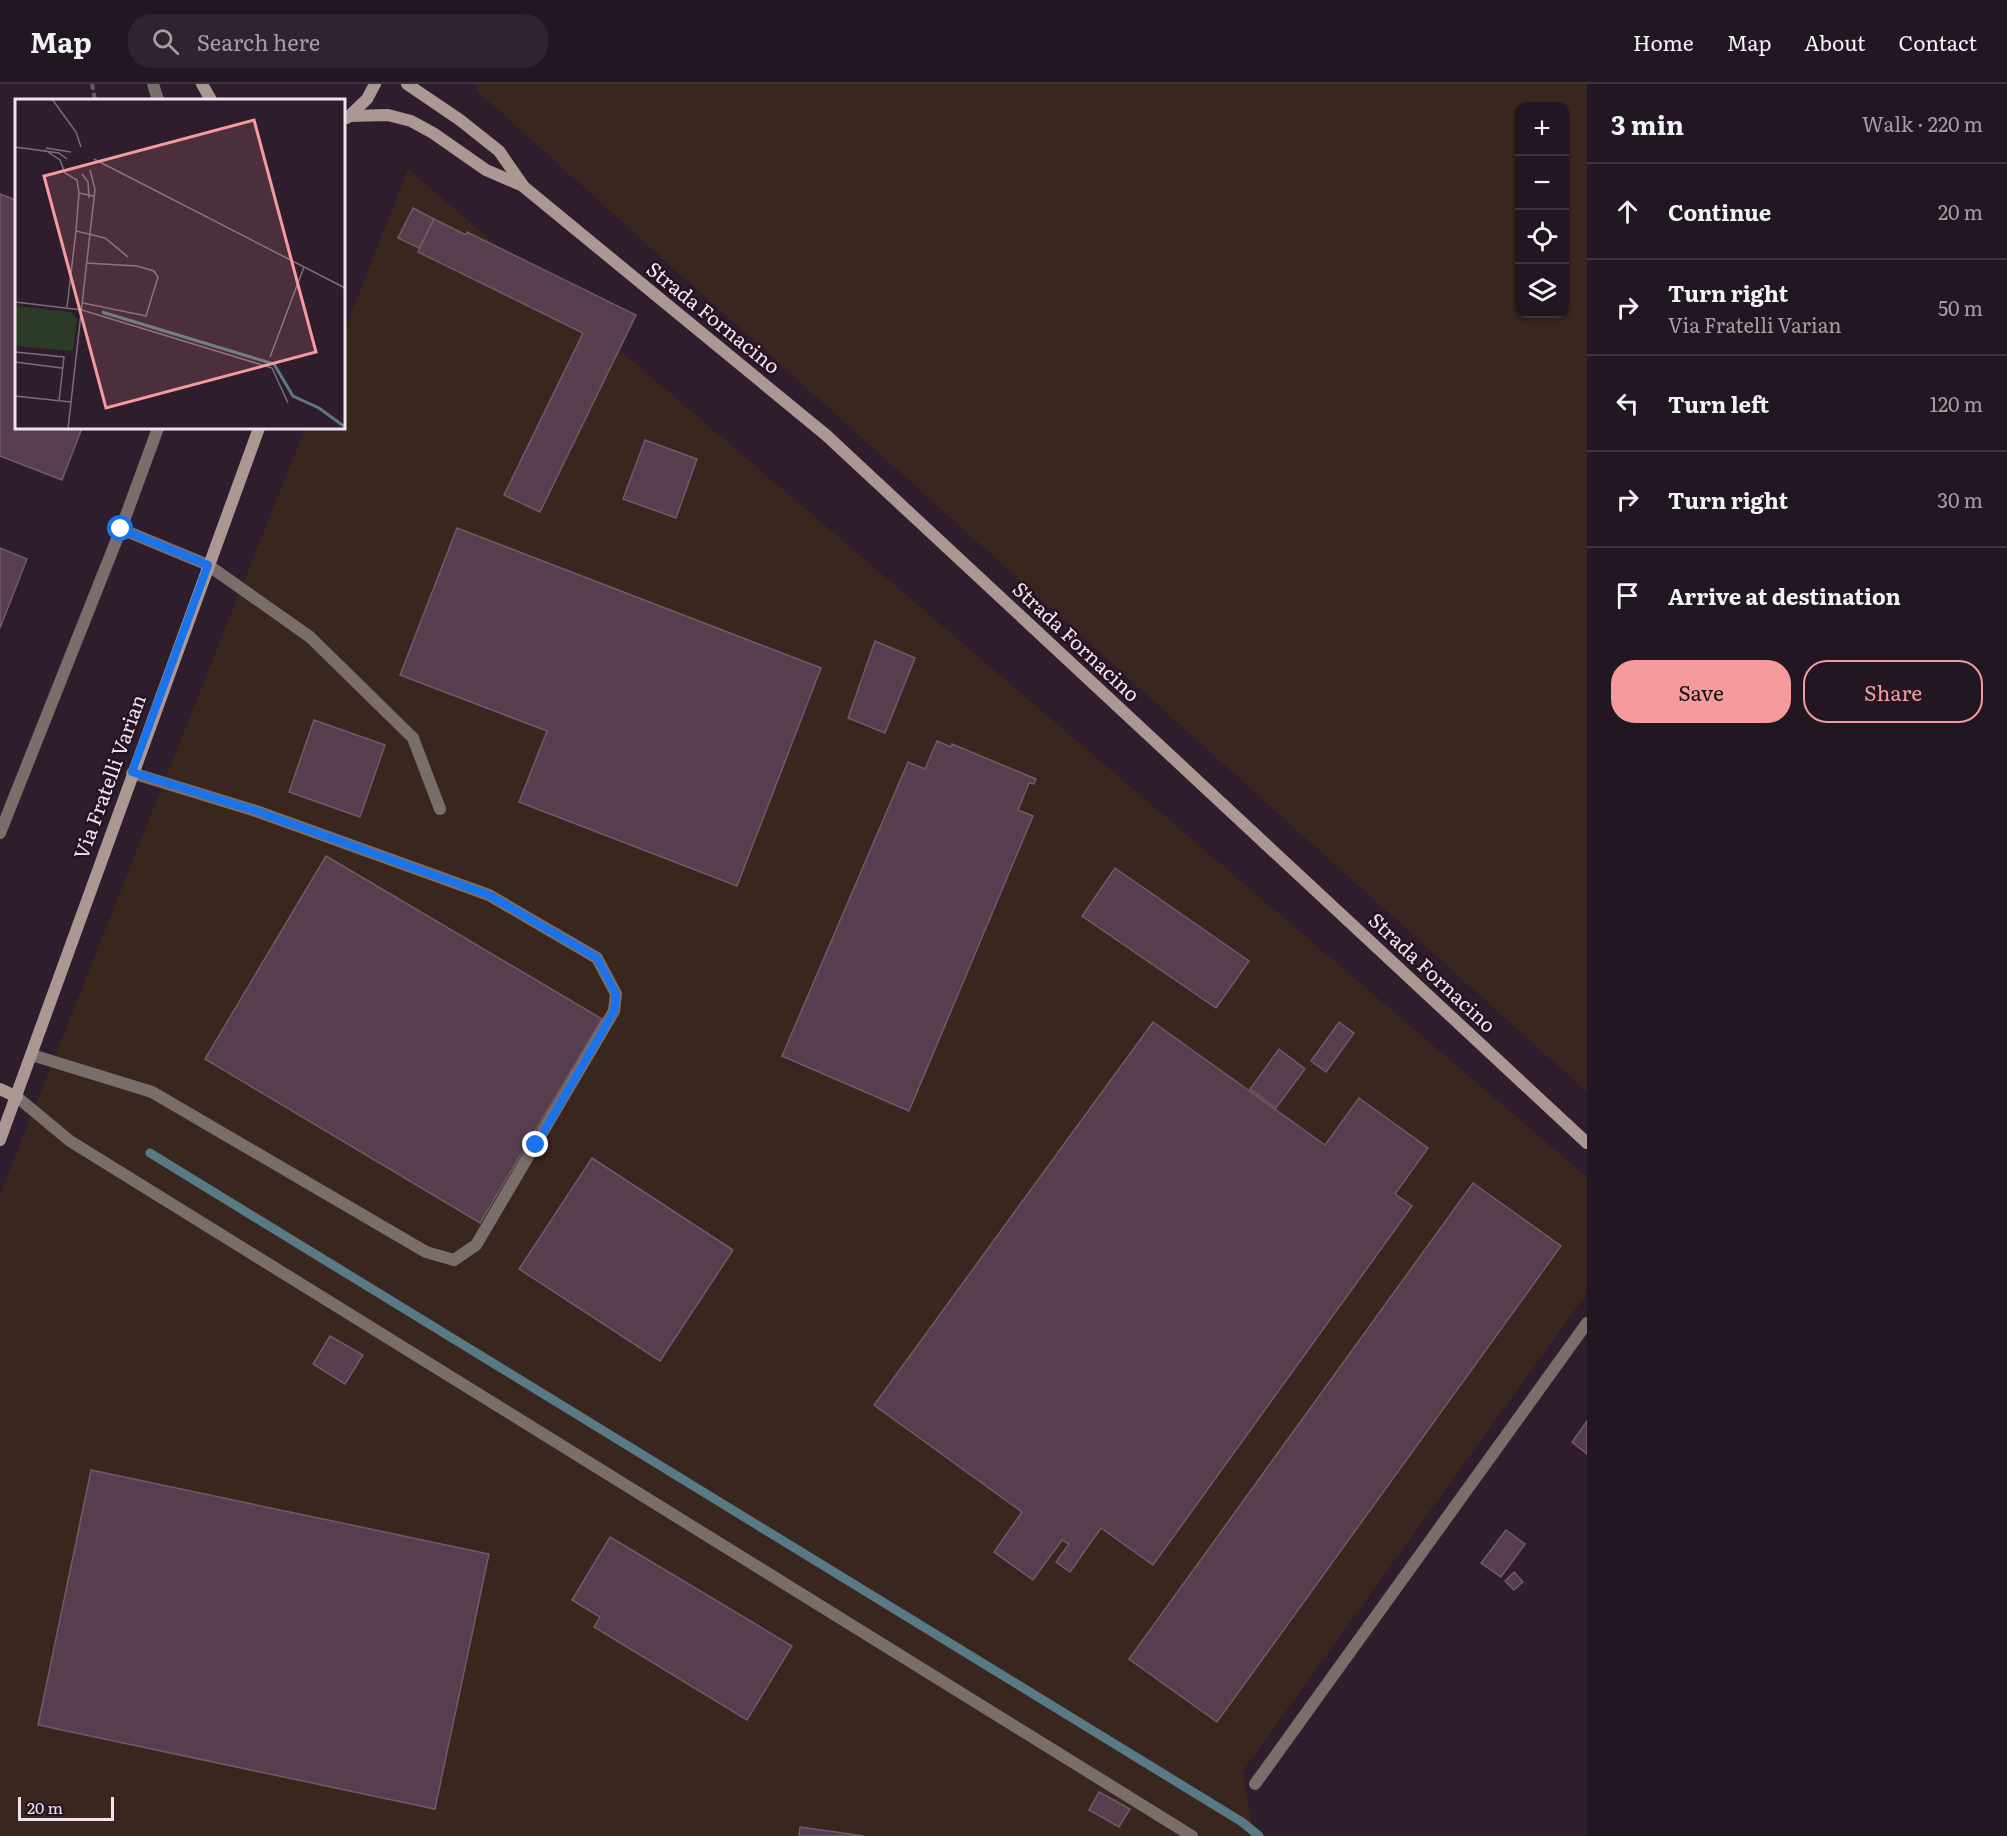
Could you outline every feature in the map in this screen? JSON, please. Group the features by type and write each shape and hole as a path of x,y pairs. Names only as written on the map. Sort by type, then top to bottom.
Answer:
{"street":[{"path":"153,84 158,99"},
{"path":"202,84 210,99"},
{"path":"346,118 367,99 375,84"},
{"name":"Strada Fornacino","path":"407,84 499,151 524,187"},
{"name":"Strada Fornacino","path":"346,118 388,115 411,121 433,133 486,170 524,187 826,435 1587,1143"},
{"path":"0,833 121,529 158,429"},
{"name":"Via Fratelli Varian","path":"0,1140 259,429"},
{"path":"121,529 208,565 282,615 310,637 365,688 412,738 440,809"},
{"path":"32,1055 152,1092 426,1252 454,1260 476,1245 614,1011 616,994 597,958 489,895 256,811 132,772"},
{"path":"0,1089 17,1097 70,1141 1192,1836"},
{"path":"1255,1784 1587,1323"}],"path":[{"path":"92,84 95,99"}],"shaded area":[{"path":"476,84 1587,84 1587,1092 477,91"},
{"path":"408,169 1587,1177 1587,1293 1243,1771 1254,1836 0,1836 0,1194 305,429 345,429 345,328"}],"building":[{"path":"0,194 15,200 15,429 82,429 62,480 0,456"},
{"path":"413,208 434,219 419,248 398,238"},
{"path":"434,219 466,235 467,232 636,315 540,512 504,495 583,333 418,252"},
{"path":"645,440 697,459 676,518 623,499"},
{"path":"457,528 821,668 737,886 519,802 547,731 400,675"},
{"path":"0,548 27,559 0,628"},
{"path":"875,641 915,658 885,733 848,718"},
{"path":"314,720 385,745 360,817 289,792"},
{"path":"937,741 951,747 952,744 1036,779 1034,784 1029,783 1018,810 1033,816 909,1111 782,1056 908,762 925,769"},
{"path":"326,856 602,1019 480,1223 205,1059"},
{"path":"1115,868 1249,961 1216,1008 1082,916"},
{"path":"1153,1022 1325,1145 1359,1098 1428,1148 1395,1194 1412,1206 1153,1565 1101,1528 1070,1572 1056,1562 1069,1544 1062,1540 1033,1580 994,1552 1022,1512 874,1405"},
{"path":"1339,1022 1354,1033 1326,1072 1311,1061"},
{"path":"1279,1049 1305,1069 1276,1108 1250,1089"},
{"path":"592,1158 733,1250 660,1361 519,1269"},
{"path":"1473,1183 1561,1246 1217,1722 1129,1659"},
{"path":"330,1336 363,1355 345,1384 313,1364"},
{"path":"1587,1421 1587,1454 1572,1442"},
{"path":"91,1470 489,1554 435,1809 38,1725"},
{"path":"1506,1530 1525,1544 1501,1577 1481,1563"},
{"path":"610,1537 792,1646 747,1720 594,1627 600,1617 572,1600"},
{"path":"1514,1572 1523,1582 1514,1590 1505,1581"},
{"path":"1099,1792 1130,1809 1119,1827 1089,1810"},
{"path":"800,1827 864,1836 799,1836"}],"waterway":[{"path":"150,1153 1242,1822 1259,1836"}],"route":[{"path":"121,529 208,565 132,772 256,811 489,895 597,958 616,994 614,1011 536,1145"}]}
